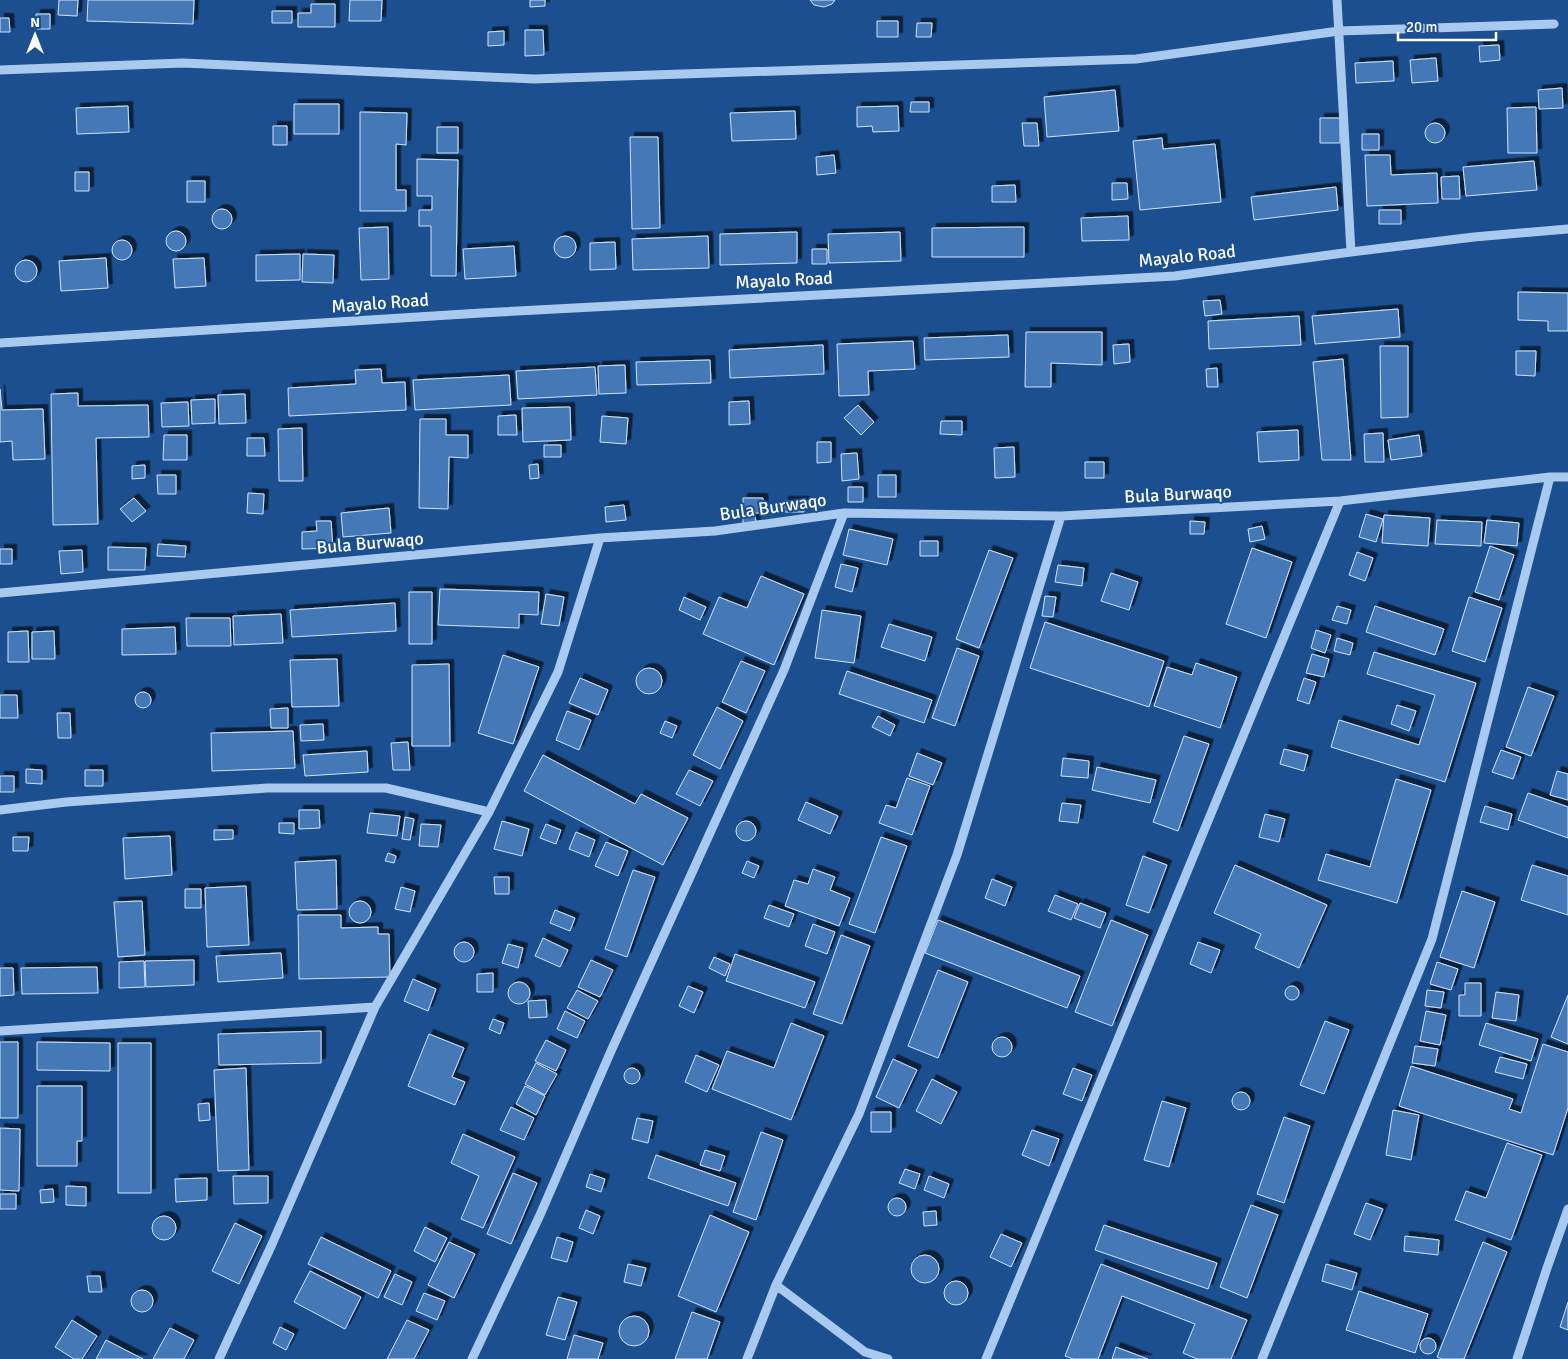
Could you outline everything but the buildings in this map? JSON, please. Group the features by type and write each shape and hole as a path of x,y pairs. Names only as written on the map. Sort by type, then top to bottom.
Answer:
{"street":[{"path":"1337,0 1351,252"},
{"path":"0,70 182,63 544,78 1136,59 1339,31 1554,24"},
{"name":"Mayalo Road","path":"0,343 491,312 1175,276 1484,236 1568,229"},
{"path":"1262,1359 1432,939 1550,477"},
{"name":"Bula Burwaqo","path":"0,593 600,538 715,531 844,513 1061,516 1340,501 1550,477 1568,477"},
{"path":"986,1359 1340,501"},
{"path":"472,1359 540,1215 611,1051 784,670 844,513"},
{"path":"746,1359 776,1285 859,1114 957,855 1061,516"},
{"path":"219,1359 273,1242 375,1007 489,812 558,672 600,538"},
{"path":"0,810 66,802 267,788 386,788 489,812"},
{"path":"0,1031 375,1007"},
{"path":"1517,1359 1568,1209"},
{"path":"776,1285 865,1352 888,1359"}]}
